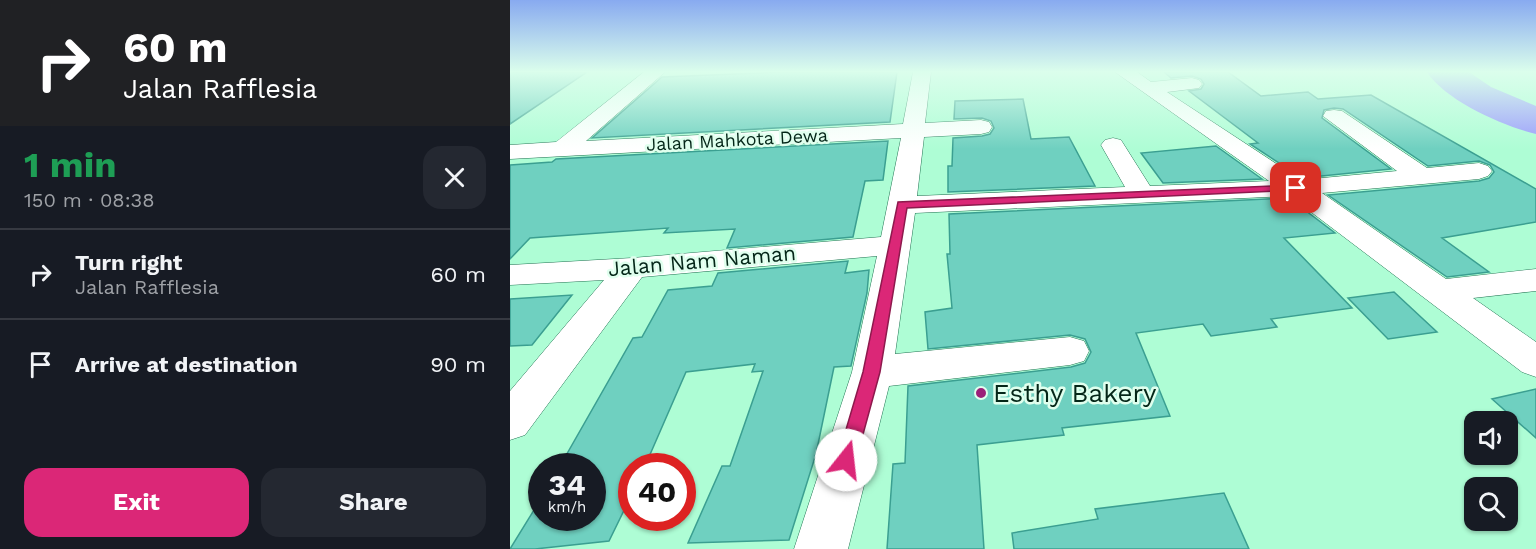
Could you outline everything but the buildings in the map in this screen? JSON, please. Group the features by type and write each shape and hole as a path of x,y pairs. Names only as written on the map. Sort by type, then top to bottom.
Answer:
{"street":[{"path":"562,149 625,98"},
{"path":"821,549 872,372 902,205 918,98"},
{"path":"1161,98 1296,188 1442,291 1536,362"},
{"path":"1334,116 1423,177"},
{"name":"Jalan Mahkota Dewa","path":"510,152 981,127"},
{"path":"1113,145 1143,196"},
{"path":"902,205 1296,188 1479,171"},
{"name":"Jalan Nam Naman","path":"510,275 632,268 894,244"},
{"path":"510,422 632,268"},
{"path":"1442,291 1536,280"},
{"path":"872,372 1070,351"}],"waterway":[{"path":"1483,98 1536,121"}],"place":[{"name":"Esthy Bakery","path":"981,393"}],"route":[{"path":"846,460 872,372 902,205 1296,188"}]}
